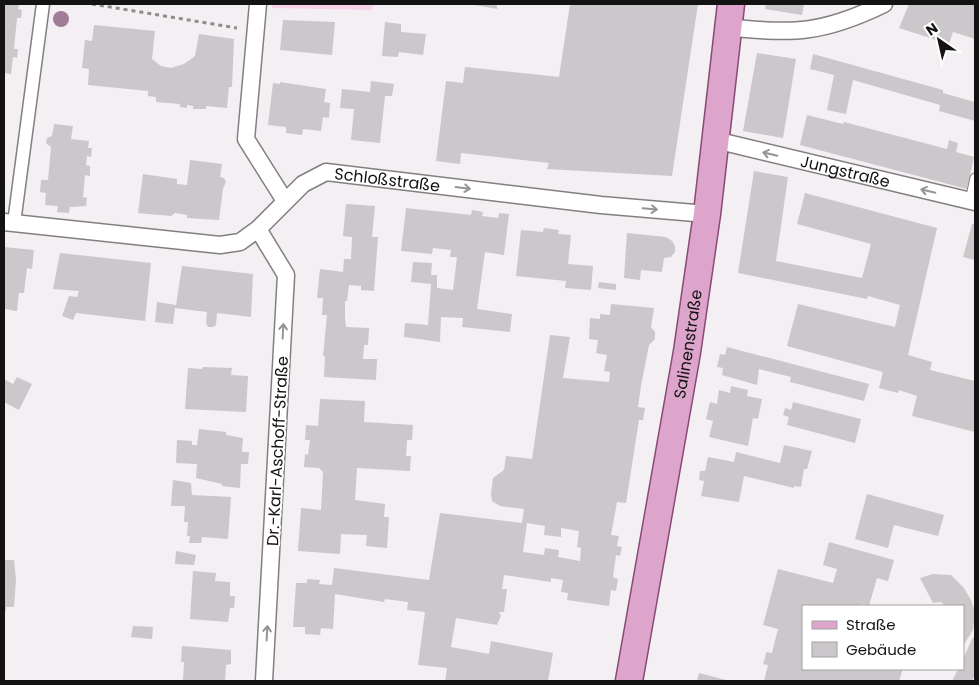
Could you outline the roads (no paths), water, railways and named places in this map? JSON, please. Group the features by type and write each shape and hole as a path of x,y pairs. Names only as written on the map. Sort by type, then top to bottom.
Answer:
{"main road":[{"name":"Salinenstraße","path":"628,681 687,352 707,214 729,16"}],"street":[{"path":"9,222 43,4"},
{"path":"258,4 246,139 285,201"},
{"path":"729,16 772,32 802,32 851,20 884,4"},
{"name":"Jungstraße","path":"715,140 973,202"},
{"name":"Schloßstraße","path":"9,222 220,245 240,242 258,229 303,184 326,172 601,205 707,214"},
{"name":"Dr.-Karl-Aschoff-Straße","path":"258,229 286,275 264,681"}],"lane":[{"path":"973,202 975,178"}]}
